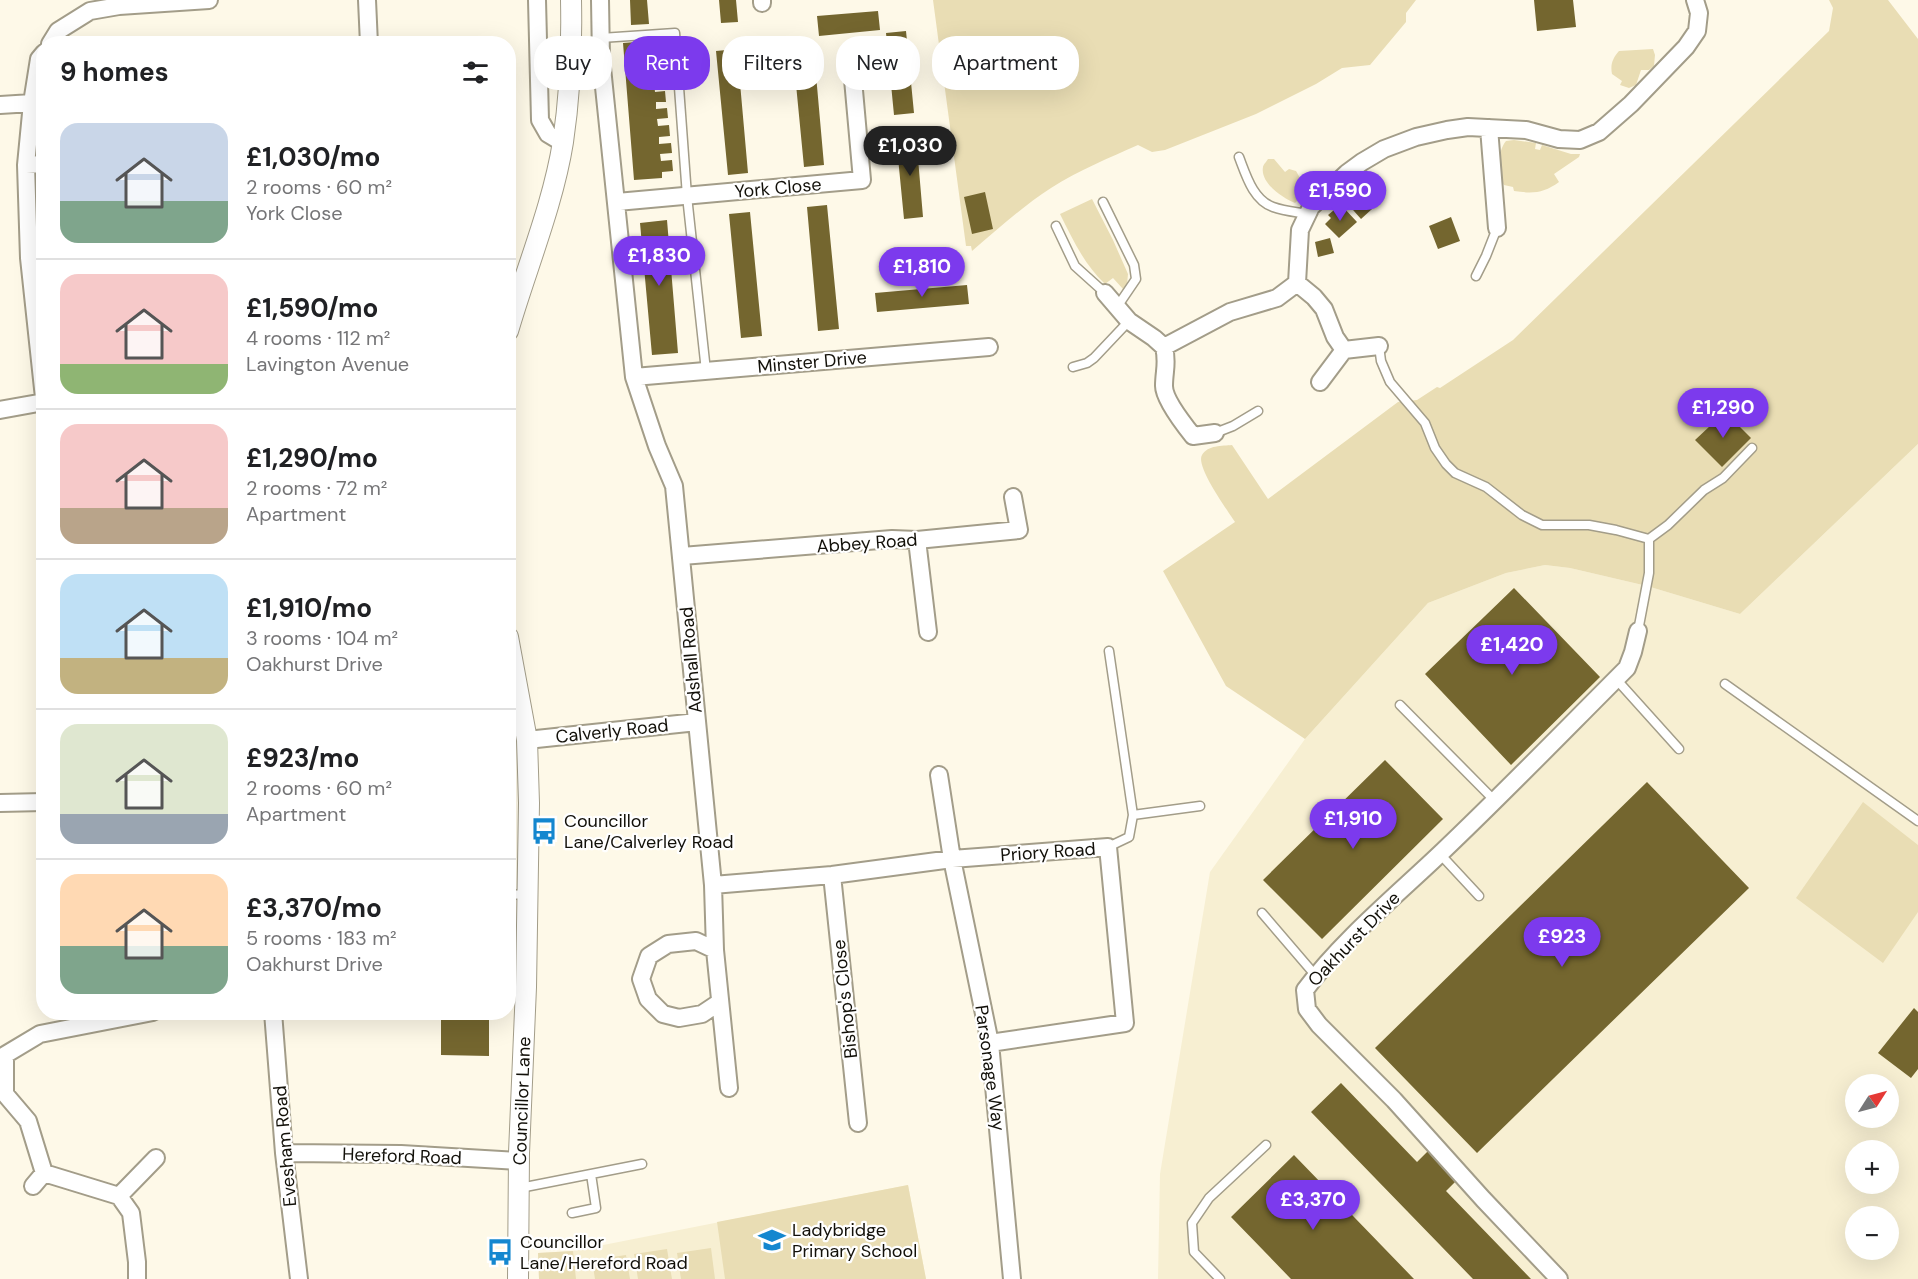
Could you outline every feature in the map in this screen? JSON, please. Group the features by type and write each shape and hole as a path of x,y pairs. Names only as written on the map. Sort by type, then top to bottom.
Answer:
{"street":[{"path":"55,36 58,31 90,11 119,3 209,0"},
{"path":"366,0 368,36"},
{"path":"537,0 540,120 548,134 563,143"},
{"path":"571,0 572,36"},
{"path":"600,0 601,36"},
{"path":"1297,284 1300,230 1307,214 1311,207 1347,173 1384,149 1416,137 1447,130 1468,127 1526,130 1558,139 1580,140 1599,132 1686,47 1697,31 1699,13 1695,0"},
{"path":"36,78 26,165 29,258 36,324"},
{"path":"516,306 551,194 563,143 569,90"},
{"path":"605,90 634,377"},
{"name":"York Close","path":"617,202 862,180 854,90"},
{"path":"0,105 32,103"},
{"path":"1489,128 1497,228"},
{"path":"26,165 36,164"},
{"path":"1164,347 1230,312 1277,298 1297,284"},
{"path":"1297,284 1314,297 1324,309 1335,337 1344,350"},
{"path":"1105,293 1130,321 1164,347 1167,360 1163,389 1180,421 1193,436 1215,433"},
{"path":"1320,382 1344,350 1379,346"},
{"name":"Minster Drive","path":"634,377 989,347"},
{"name":"Adshall Road","path":"634,377 657,446 674,486 713,885 715,950 729,1088"},
{"path":"0,410 36,402"},
{"name":"Abbey Road","path":"682,556 892,539 917,540 1019,530 1013,497"},
{"path":"917,540 928,632"},
{"name":"Oakhurst Drive","path":"1559,1279 1394,1100 1319,1025 1307,1009 1305,990 1357,933 1495,801 1627,668 1638,631"},
{"name":"Councillor Lane","path":"516,681 527,740 529,803 518,895 526,987 518,1279"},
{"name":"Calverly Road","path":"527,740 697,722"},
{"name":"Parsonage Way","path":"939,775 952,859 990,1043 1012,1279"},
{"path":"0,804 36,802"},
{"name":"Priory Road","path":"713,885 832,875 952,859 1108,847 1125,1023 990,1043"},
{"name":"Bishop's Close","path":"832,875 858,1123"},
{"path":"715,950 696,941 668,944 649,956 641,979 648,999 663,1014 680,1018 702,1014 720,1002"},
{"path":"111,1020 40,1034 3,1052 5,1094 28,1121 38,1179 119,1197 131,1213 136,1279"},
{"name":"Evesham Road","path":"274,1020 284,1153 299,1279"},
{"name":"Hereford Road","path":"284,1153 401,1154 520,1161"},
{"path":"119,1197 156,1158"}],"lane":[{"path":"612,37 675,33 687,196 706,371"},
{"path":"1239,157 1251,186 1262,201 1272,207 1307,214"},
{"path":"1103,202 1134,265 1136,279 1117,307"},
{"path":"1056,226 1075,266 1105,293"},
{"path":"1476,276 1497,228"},
{"path":"1073,368 1088,363 1130,321"},
{"path":"1379,346 1381,361 1390,382 1425,423 1446,464 1455,473 1486,487 1522,515 1542,525 1590,525 1649,539 1664,529 1704,490 1723,478 1752,448"},
{"path":"1215,433 1233,426 1257,411"},
{"path":"1638,631 1649,573 1649,539"},
{"path":"1108,847 1129,837 1133,815 1109,651"},
{"path":"1616,679 1679,749"},
{"path":"1725,684 1918,822"},
{"path":"1400,705 1495,801"},
{"path":"1133,815 1200,806"},
{"path":"1440,854 1479,897"},
{"path":"1262,914 1316,976"},
{"path":"1220,1279 1194,1252 1192,1223 1209,1198 1266,1145"},
{"path":"519,1188 642,1164"},
{"path":"572,1213 596,1208 591,1174"}],"shaded area":[{"path":"933,0 1416,0 1406,13 1406,22 1370,65 1342,68 1316,84 1256,114 1165,150 1152,152 1138,145 1094,165 1041,195 972,251 971,246 966,246 945,90 1079,90 1079,36 938,36"},
{"path":"1829,0 1888,0 1918,39 1918,444 1740,614 1647,586 1570,568 1545,565 1506,573 1428,603 1305,739 1226,686 1163,571 1235,522 1203,469 1202,455 1208,449 1232,445 1268,499 1398,402 1417,400 1437,387 1440,388 1513,340 1829,31 1833,8"},
{"path":"1653,49 1654,66 1649,70 1641,70 1636,85 1629,88 1620,85 1622,81 1612,74 1611,70 1612,61 1619,51"},
{"path":"1506,141 1536,143 1535,149 1540,150 1542,145 1571,154 1580,154 1554,174 1559,182 1554,186 1538,192 1514,191 1513,187 1504,185 1499,163"},
{"path":"1268,159 1274,159 1285,172 1289,169 1296,171 1300,178 1299,189 1303,195 1295,203 1279,194 1265,179 1263,167"},
{"path":"1092,199 1128,274 1127,285 1123,289 1113,278 1105,284 1091,268 1060,214"},
{"path":"1918,444 1918,1279 1158,1279 1160,1174 1210,872 1305,739 1428,603 1506,573 1545,565 1570,568 1647,586 1740,614"},
{"path":"1863,802 1918,845 1918,912 1883,963 1796,898"},
{"name":"Ladybridge Primary School","path":"908,1185 926,1279 539,1279 538,1253 573,1251"},
{"name":"Ladybridge Primary School","path":"908,1185 926,1279 725,1279 717,1222"},
{"path":"711,1248 715,1279 681,1279 677,1253"},
{"path":"667,1249 672,1279 638,1279 634,1254"},
{"path":"573,1251 576,1279 539,1279 538,1253"},
{"path":"626,1255 630,1279 595,1279 592,1260"}],"building":[{"path":"630,0 647,0 649,24 631,25"},
{"path":"719,0 736,0 738,22 721,23"},
{"path":"1534,0 1573,0 1576,27 1537,31"},
{"path":"878,11 880,30 819,36 817,16"},
{"path":"906,31 906,36 886,36 886,33"},
{"path":"722,50 722,90 741,90 748,173 728,175 716,51"},
{"path":"627,90 665,91 666,102 656,102 656,109 667,108 668,118 657,119 658,126 669,125 670,136 659,137 659,144 671,143 672,153 660,154 661,161 672,160 673,171 662,172 662,178 634,180"},
{"path":"797,90 817,90 824,165 804,167"},
{"path":"892,90 912,90 914,113 894,115"},
{"path":"916,135 923,217 904,219 896,137"},
{"path":"1368,189 1379,201 1374,206 1362,194"},
{"path":"985,192 993,229 972,234 964,197"},
{"path":"1357,192 1372,209 1361,219 1346,202"},
{"path":"827,205 839,329 818,331 807,207"},
{"path":"1343,207 1357,222 1339,238 1325,224 1331,218 1328,215 1334,210 1337,213"},
{"path":"750,212 762,336 741,338 729,214"},
{"path":"1451,217 1460,241 1438,249 1429,226"},
{"path":"667,220 678,353 652,355 640,223"},
{"path":"1330,238 1334,253 1318,257 1315,242"},
{"path":"967,285 969,304 877,312 875,293"},
{"path":"1725,412 1751,438 1722,467 1695,440"},
{"path":"1514,588 1600,677 1511,765 1425,674"},
{"path":"1385,760 1443,819 1322,939 1263,880"},
{"path":"1647,782 1749,888 1477,1153 1375,1048"},
{"path":"1914,1008 1918,1012 1918,1069 1911,1078 1878,1053"},
{"path":"441,1020 489,1020 489,1056 441,1055"},
{"path":"1341,1083 1417,1162 1429,1150 1457,1180 1446,1191 1531,1279 1473,1279 1311,1112"},
{"path":"1294,1155 1414,1279 1291,1279 1231,1217"}],"place":[{"name":"Councillor Lane/Calverley Road","path":"544,831"},
{"name":"Ladybridge Primary School","path":"772,1240"},
{"name":"Councillor Lane/Hereford Road","path":"500,1252"}]}
